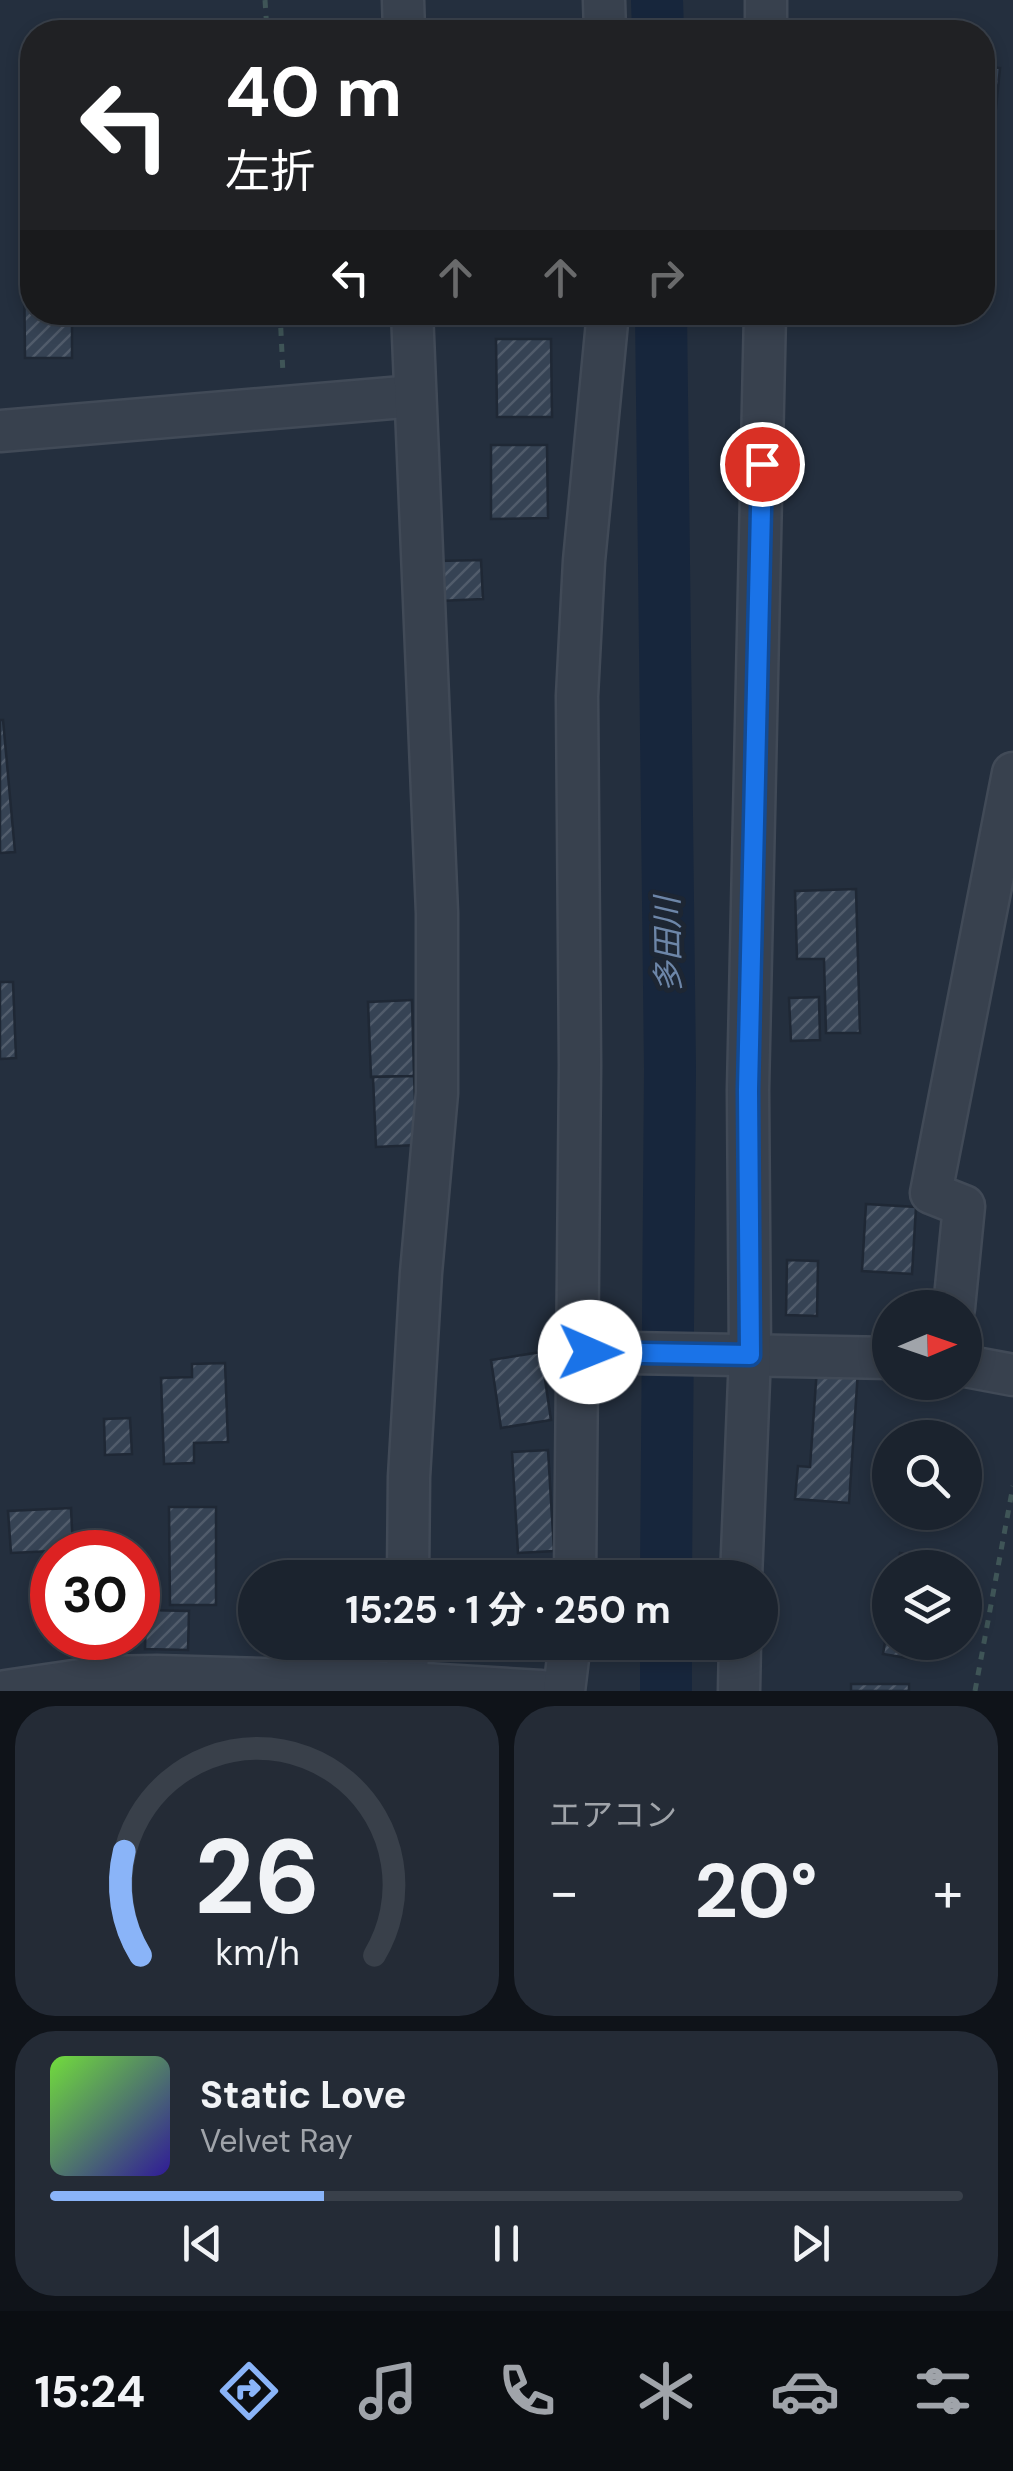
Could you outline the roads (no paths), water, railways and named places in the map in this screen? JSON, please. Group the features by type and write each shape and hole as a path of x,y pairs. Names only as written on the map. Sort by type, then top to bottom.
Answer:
{"street":[{"path":"408,1560 412,1421 437,1093 437,913 412,325"},
{"path":"576,1560 584,1352 577,696 584,561 607,325"},
{"path":"741,1560 765,325"},
{"path":"0,431 415,396"},
{"path":"956,1290 964,1206 931,1193 1013,773"},
{"path":"584,1352 872,1358"},
{"path":"982,1369 1013,1374"},
{"path":"408,1660 408,1683"},
{"path":"564,1691 568,1660"},
{"path":"739,1691 740,1660"},
{"path":"6,1691 100,1677 157,1676 541,1691"}],"waterway":[{"name":"多田川","path":"657,0 658,20"},
{"name":"多田川","path":"661,325 670,1069 666,1560"},
{"name":"多田川","path":"666,1660 666,1691"}]}
